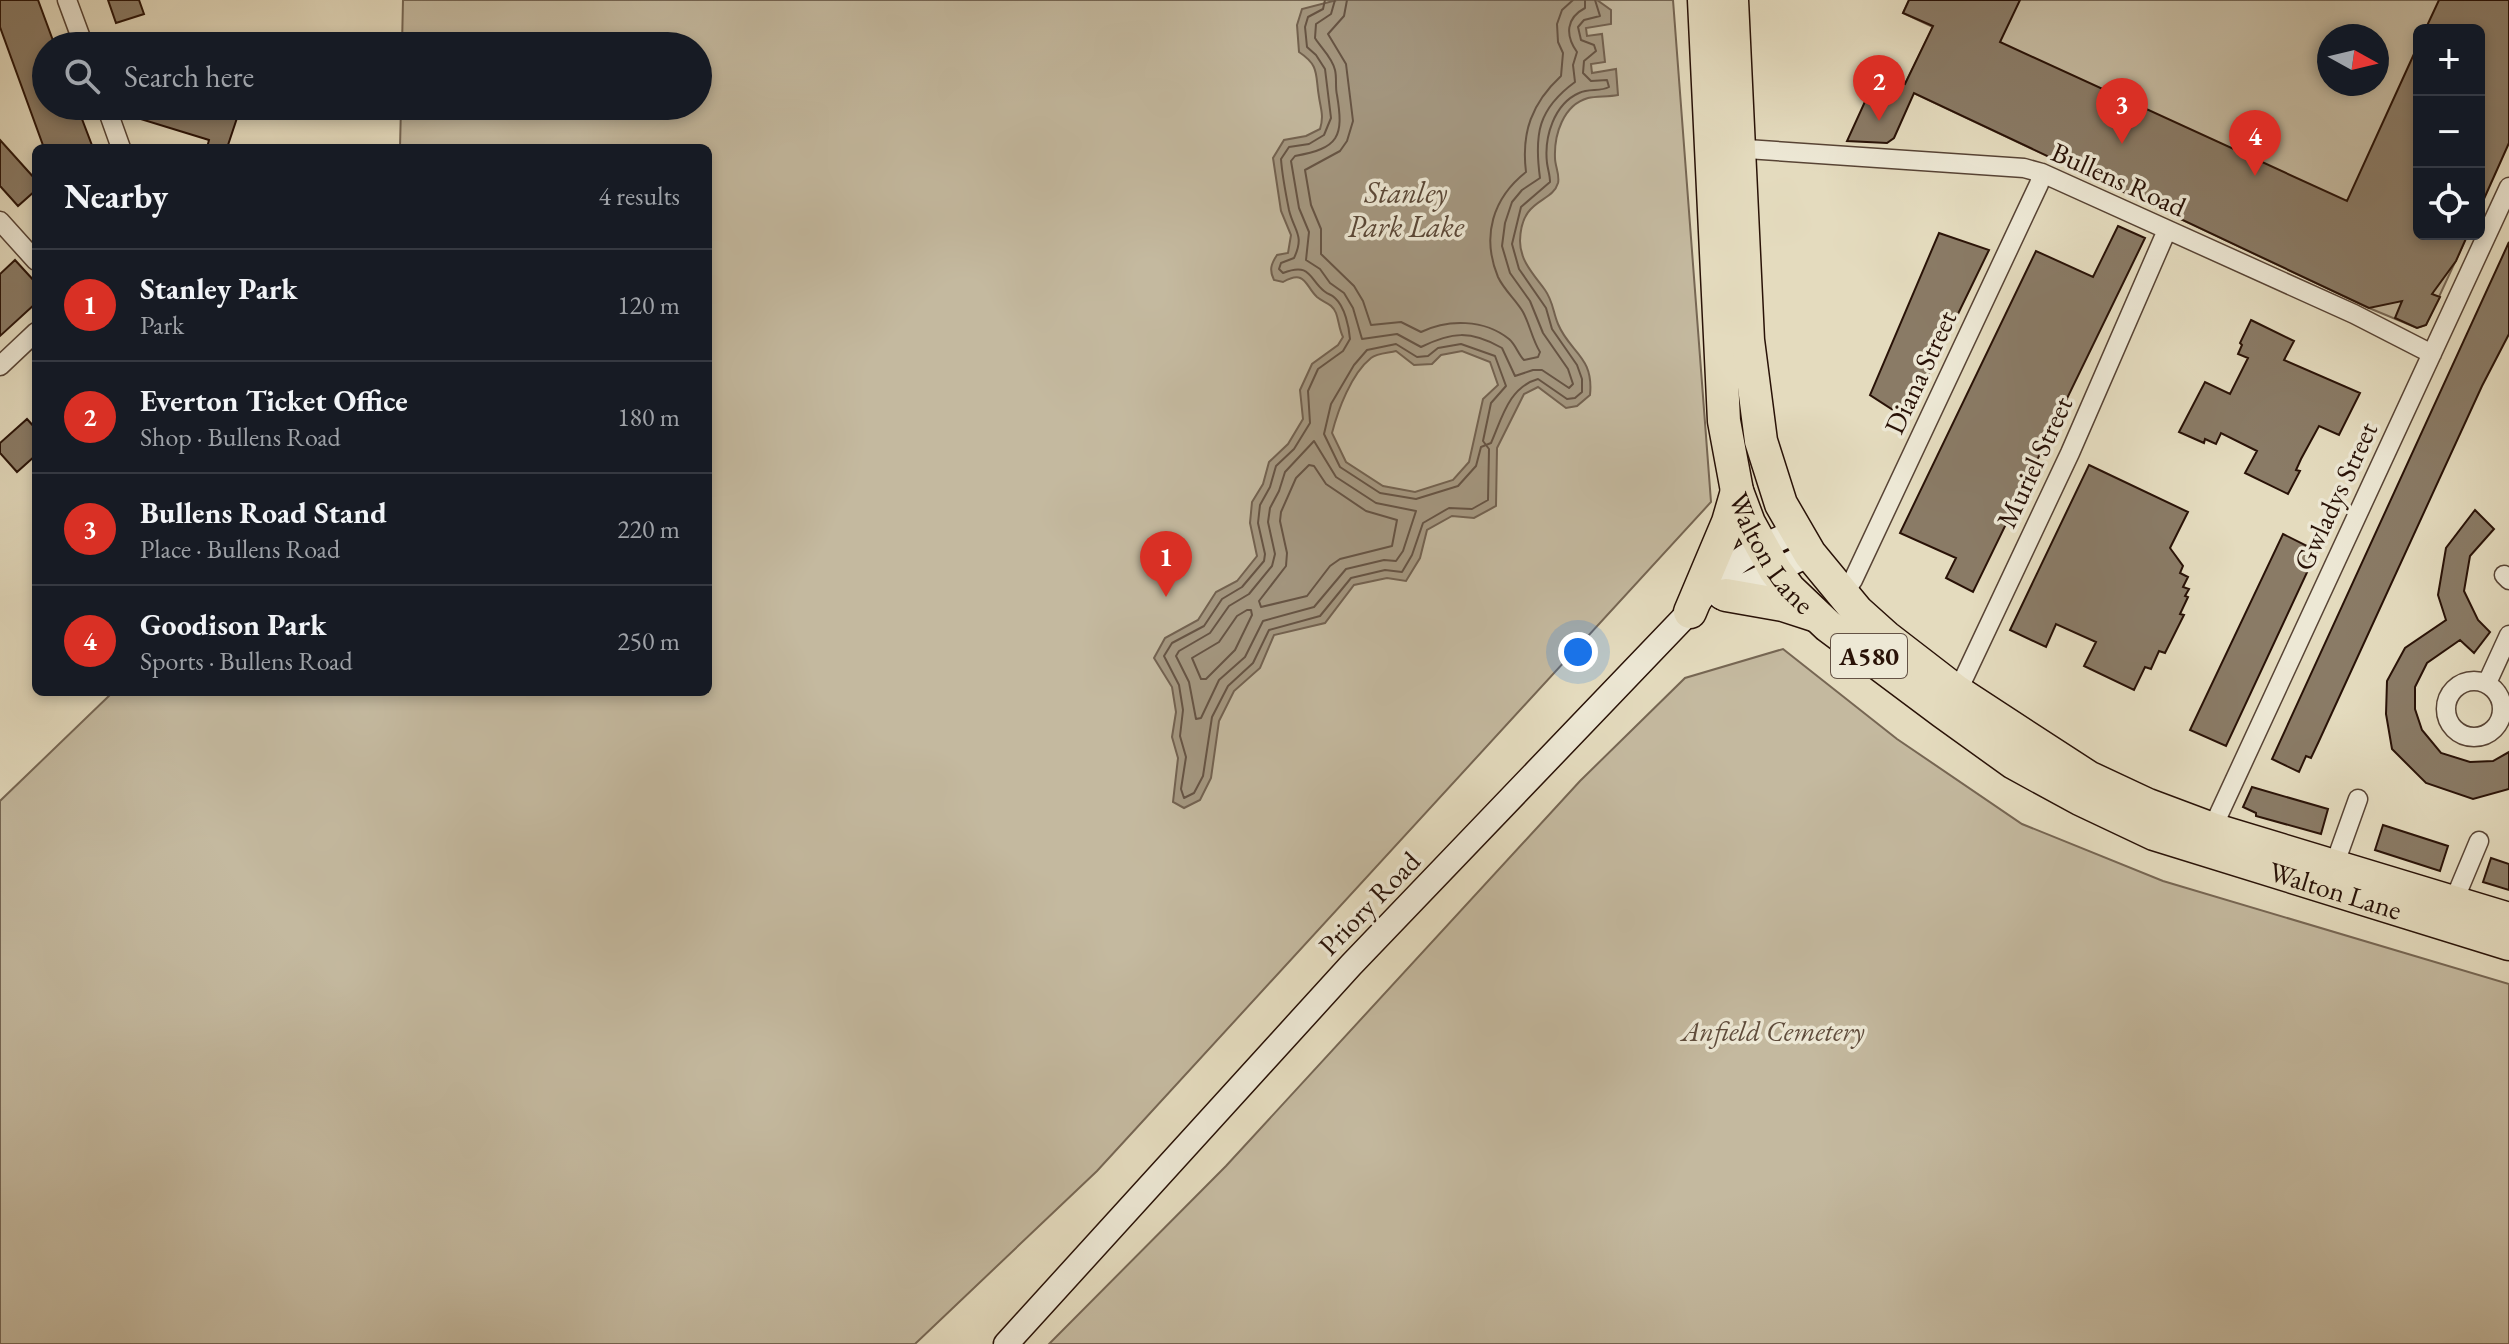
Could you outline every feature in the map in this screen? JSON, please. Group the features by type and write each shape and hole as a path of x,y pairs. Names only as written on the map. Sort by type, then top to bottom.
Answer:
{"highway":[{"name":"Walton Lane","path":"1704,0 1756,415 1771,476 1781,504 1804,542 1860,614 2014,763 2080,799 2154,834 2509,944"},
{"name":"Walton Lane","path":"1732,0 1724,147 1724,421 1737,491 1768,558 1789,589 1817,616 1949,702 2088,777 2148,805 2212,829 2509,919"},
{"path":"1737,491 1704,604 1783,605 1817,616"}],"street":[{"path":"67,0 79,32"},
{"path":"111,120 120,144"},
{"name":"Bullens Road","path":"1724,147 2024,168 2042,173 2354,314 2432,354"},
{"name":"Diana Street","path":"1844,593 1853,580 2008,253 2042,173"},
{"name":"Gwladys Street","path":"2212,829 2509,187"},
{"path":"0,221 32,257"},
{"name":"Muriel Street","path":"1949,702 2070,453 2167,230"},
{"path":"0,366 32,336"},
{"name":"Priory Road","path":"1006,1344 1351,965 1704,604 1768,558 1804,542"},
{"path":"2487,683 2509,635"},
{"path":"2334,866 2358,799"},
{"path":"2453,903 2479,841"}],"green space":[{"path":"403,0 1673,0 1711,502 1097,1171 915,1344 0,1344 0,801 109,696 712,696 712,144 400,144 401,120 712,120 712,32 402,32"},
{"path":"1909,0 2509,0 2485,24 2413,24 2413,240 2465,240 2426,325 2417,328 1903,88 1933,27 1903,13"},
{"name":"Anfield Cemetery","path":"1783,649 1897,739 2022,824 2163,881 2509,984 2509,1344 1049,1344 1226,1166 1580,781 1685,678"}],"water":[{"name":"Stanley Park Lake","path":"1337,0 1597,0 1611,10 1611,24 1586,28 1587,36 1602,34 1605,62 1591,64 1592,73 1616,69 1618,95 1588,98 1566,114 1558,131 1555,149 1558,183 1555,190 1526,216 1520,241 1525,261 1548,294 1563,334 1585,363 1590,395 1577,406 1566,408 1538,387 1524,394 1497,448 1496,506 1474,518 1452,516 1427,530 1420,558 1406,581 1387,578 1354,585 1325,623 1274,635 1260,668 1234,691 1219,721 1211,778 1200,800 1184,808 1173,802 1178,758 1172,737 1176,712 1172,687 1154,658 1165,638 1198,620 1216,592 1237,581 1257,556 1250,523 1252,502 1263,484 1269,462 1288,444 1303,419 1300,390 1312,364 1338,345 1343,337 1334,310 1317,297 1304,280 1296,277 1283,282 1274,280 1272,273 1272,264 1277,255 1288,253 1291,235 1281,211 1273,158 1284,140 1306,136 1320,129 1322,120 1315,71 1299,52 1297,25 1302,9","holes":["1396,351 1414,365 1432,364 1441,355 1462,351 1490,362 1498,385 1483,399 1469,462 1453,480 1415,492 1383,486 1346,462 1332,433 1351,383 1371,358"]}],"building":[{"path":"0,0 38,0 50,32 32,32 32,115 0,27"},
{"path":"108,0 139,0 144,14 116,23"},
{"path":"1909,0 2020,0 2000,42 2347,201 2413,56 2413,240 2465,240 2456,261 2432,294 2440,297 2426,325 2417,328 2395,318 2402,301 2369,308 1914,93 1894,138 1887,143 1847,141 1878,73 1905,84 1933,26 1903,13"},
{"path":"2439,0 2509,0 2509,143 2485,197 2485,24 2428,24"},
{"path":"34,120 82,120 91,144 43,144"},
{"path":"144,120 236,120 228,144 208,144 209,140"},
{"path":"0,140 32,176 32,194 18,206 0,186"},
{"path":"2118,226 2145,238 1973,592 1946,578 1956,558 1900,533 2036,251 2093,277"},
{"path":"1939,233 1989,250 1907,419 1870,395"},
{"path":"2509,242 2509,334 2482,386 2311,758 2306,756 2299,772 2272,759"},
{"path":"15,260 32,279 32,307 0,336 0,274"},
{"path":"2251,320 2294,341 2284,360 2360,393 2339,435 2319,426 2301,459 2296,470 2300,471 2288,494 2245,473 2257,451 2221,433 2216,444 2205,439 2204,443 2179,432 2205,382 2230,394 2248,358 2238,354"},
{"path":"27,419 32,425 32,459 17,472 0,453 0,443"},
{"path":"2089,465 2188,512 2170,548 2183,566 2180,573 2188,577 2183,587 2189,589 2185,596 2188,597 2180,614 2184,615 2165,653 2159,651 2151,669 2145,667 2134,690 2084,666 2096,642 2056,624 2046,647 2010,630"},
{"path":"2475,510 2494,529 2470,556 2464,591 2478,620 2490,632 2474,653 2460,640 2427,663 2415,687 2415,709 2422,730 2441,753 2470,762 2493,761 2509,752 2509,789 2473,799 2426,783 2392,749 2386,714 2387,681 2405,648 2446,620 2438,595 2446,548"},
{"path":"2283,534 2317,551 2226,746 2190,730"},
{"path":"2252,787 2328,809 2321,834 2256,816 2256,813 2243,807"},
{"path":"2383,825 2448,846 2440,871 2375,850"},
{"path":"2491,858 2509,864 2509,890 2483,882"}],"place":[{"name":"Everton Ticket Office","path":"1879,121"},
{"name":"Bullens Road Stand","path":"2122,144"},
{"name":"Goodison Park","path":"2255,176"},
{"name":"Stanley Park","path":"1166,597"}]}
